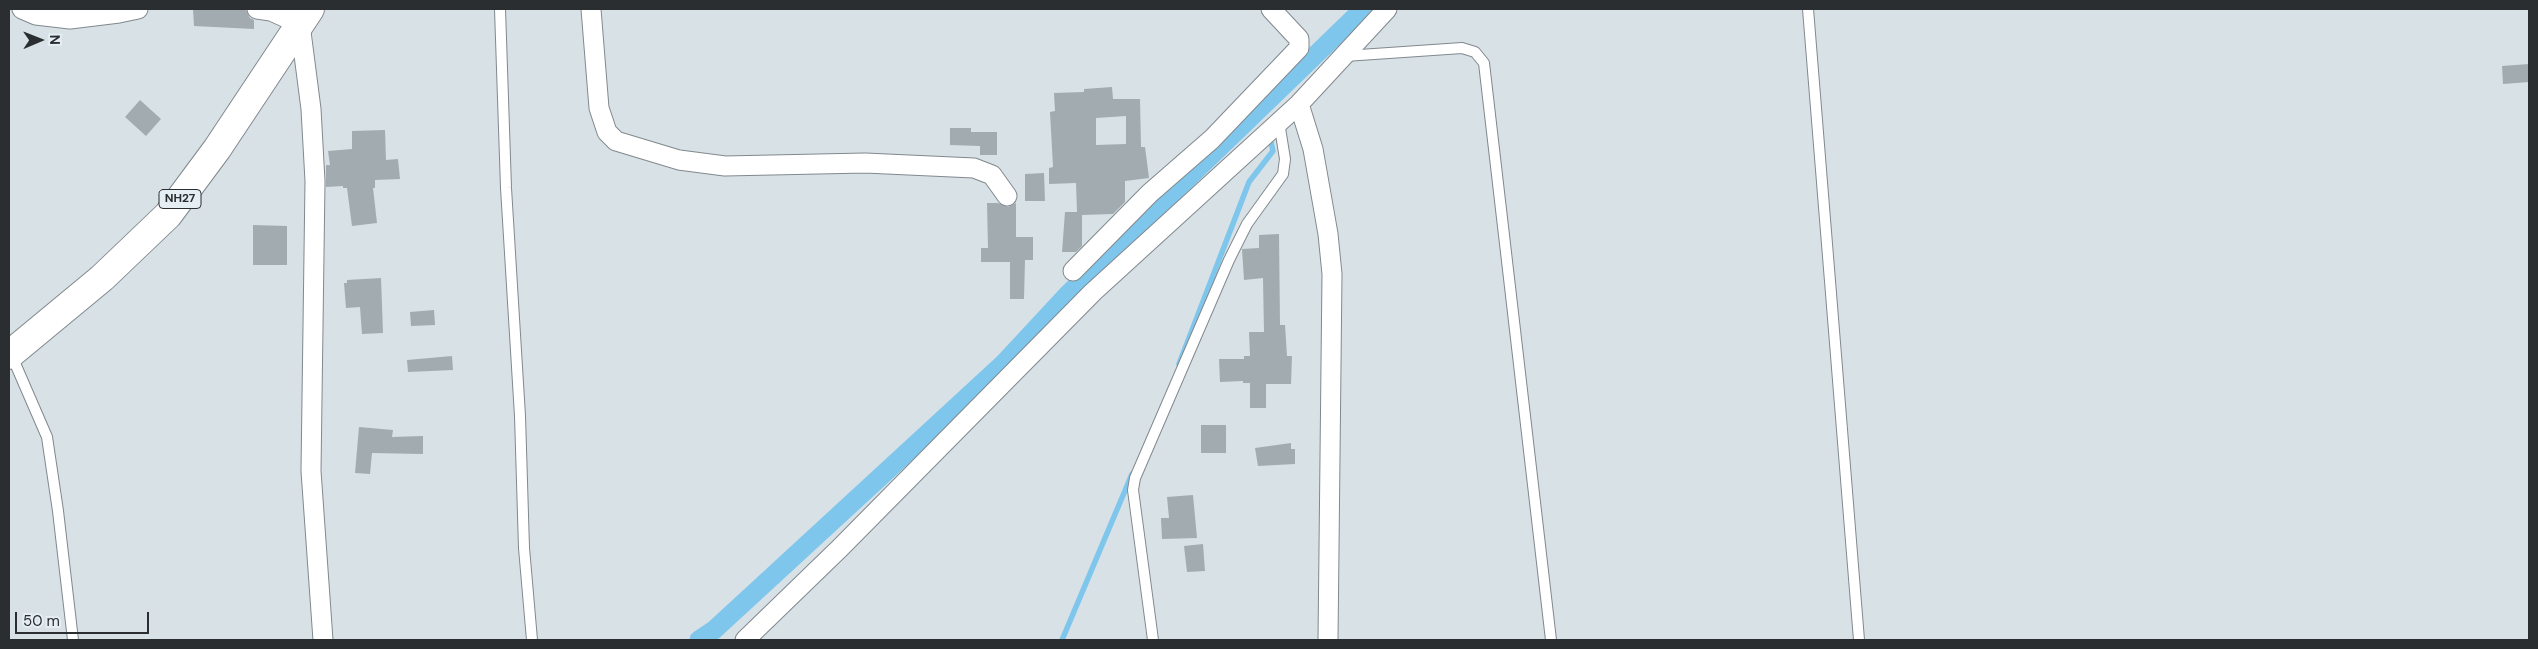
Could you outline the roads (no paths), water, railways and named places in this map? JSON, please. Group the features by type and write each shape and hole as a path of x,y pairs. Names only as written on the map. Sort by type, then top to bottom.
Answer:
{"highway":[{"name":"NH27","path":"10,354 102,278 168,215 217,149 305,17"}],"street":[{"path":"22,9 36,16 70,19 119,14 138,9"},
{"path":"257,9 305,17 315,181 311,471 323,640"},
{"path":"591,9 599,108 606,132 616,141 679,160 725,166 864,163 974,168 992,175 1007,196"},
{"path":"1073,271 1150,193 1212,139 1301,46 1299,40 1271,9"},
{"path":"744,640 840,548 1058,326 1299,104 1387,9"},
{"path":"1299,104 1313,149 1328,234 1332,274 1328,640"},
{"path":"1212,139 1234,162"}],"lane":[{"path":"500,9 505,158 520,416 524,548 532,640"},
{"path":"1808,9 1859,640"},
{"path":"1342,56 1462,48 1476,52 1484,63 1551,640"},
{"path":"1153,640 1133,490 1135,478 1247,224 1283,174 1285,159 1279,122"},
{"path":"10,354 47,438 58,511 73,640"}],"waterway":[{"path":"699,640 714,630 1004,363 1069,293 1363,9"},
{"path":"1179,364 1249,182 1273,151 1271,142"},
{"path":"1062,640 1132,474"}]}
